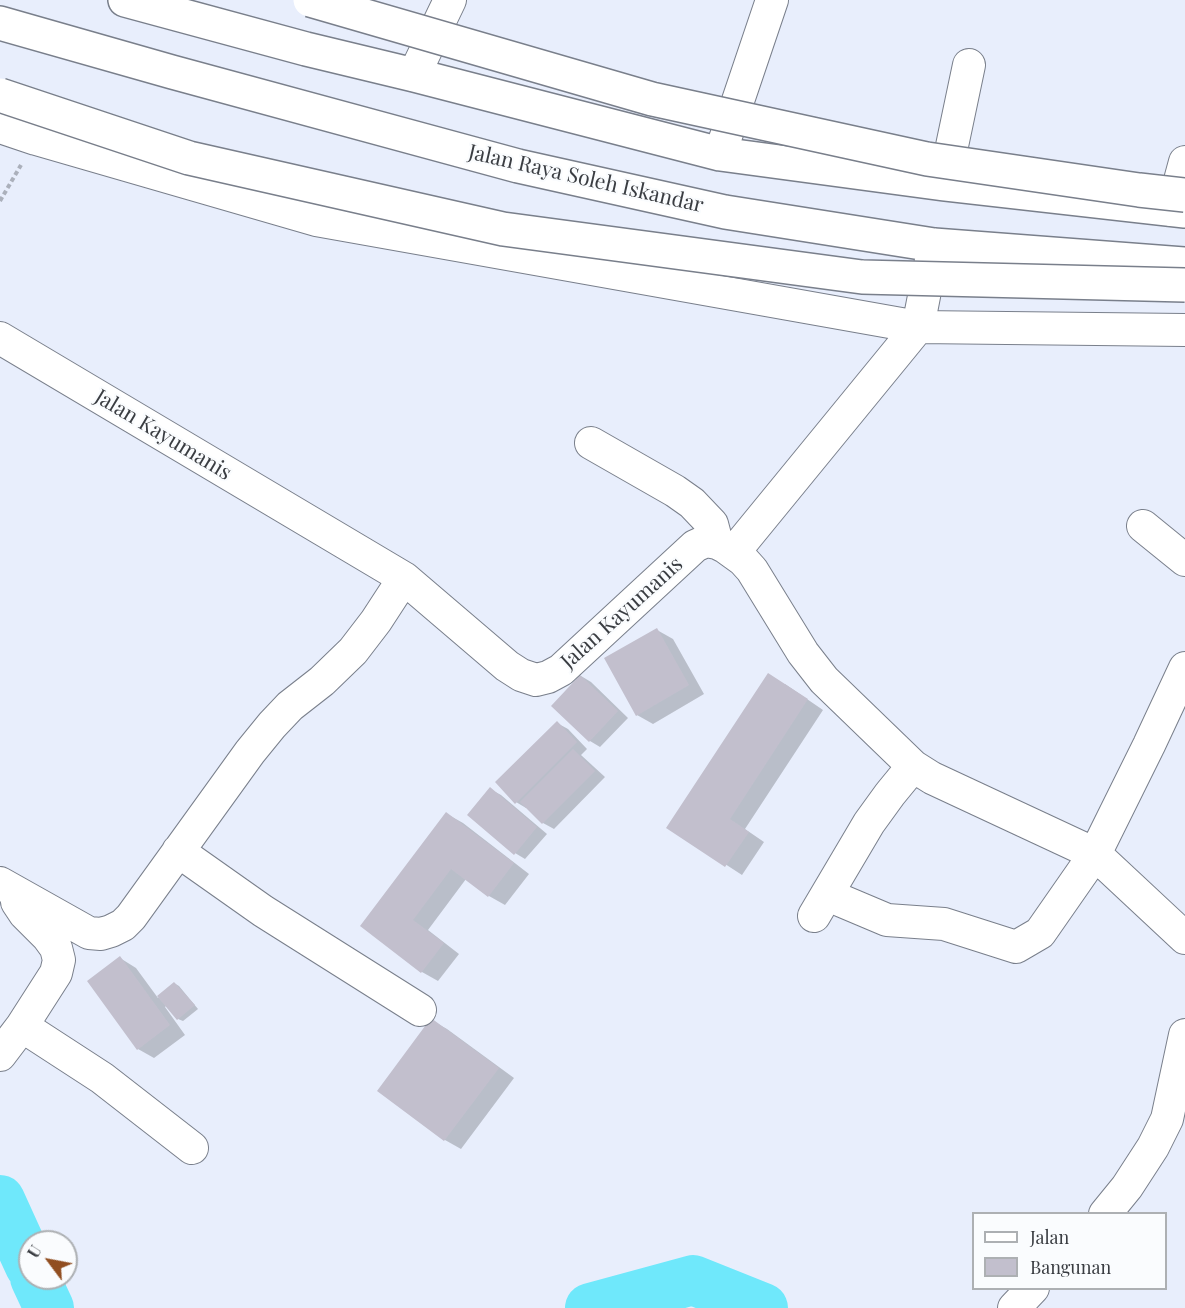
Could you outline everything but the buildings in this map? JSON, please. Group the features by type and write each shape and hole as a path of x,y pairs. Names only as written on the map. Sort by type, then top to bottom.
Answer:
{"highway":[{"path":"125,0 306,49 720,153 944,184 1181,206"},
{"path":"310,0 663,101 927,159 1139,190 1181,206"},
{"name":"Jalan Raya Soleh Iskandar","path":"0,23 518,166 725,212 934,245 1185,264"},
{"path":"0,95 189,158 503,229 862,277 1185,285"}],"street":[{"path":"720,153 772,0"},
{"path":"414,75 440,2"},
{"path":"944,184 969,64"},
{"path":"0,126 36,139 316,220 918,327 1185,330"},
{"path":"1181,206 1185,162"},
{"path":"725,548 918,327 934,245"},
{"name":"Jalan Kayumanis","path":"0,338 404,578 507,666 521,675 536,680 561,670 695,546 706,541 725,548"},
{"path":"591,443 692,503 712,524 725,548 752,570 812,666 913,766 932,778 1095,854 1185,938"},
{"path":"1143,526 1185,560"},
{"path":"6,886 89,933 101,934 123,925 272,724 353,651 367,635 404,578"},
{"path":"913,766 869,823 850,852 822,904 842,901 887,920 944,924 1016,947 1040,933 1095,854 1185,668"},
{"path":"178,851 263,911 420,1010"},
{"path":"0,1055 22,1026 56,973 58,960 56,948 25,914 6,886"},
{"path":"22,1026 102,1078 192,1148"},
{"path":"1107,1212 1153,1148 1167,1119 1185,1035"},
{"path":"1014,1308 1031,1290"}],"waterway":[{"path":"0,1200 18,1240"},
{"path":"590,1308 693,1280 763,1308"},
{"path":"41,1290 49,1308"}]}
